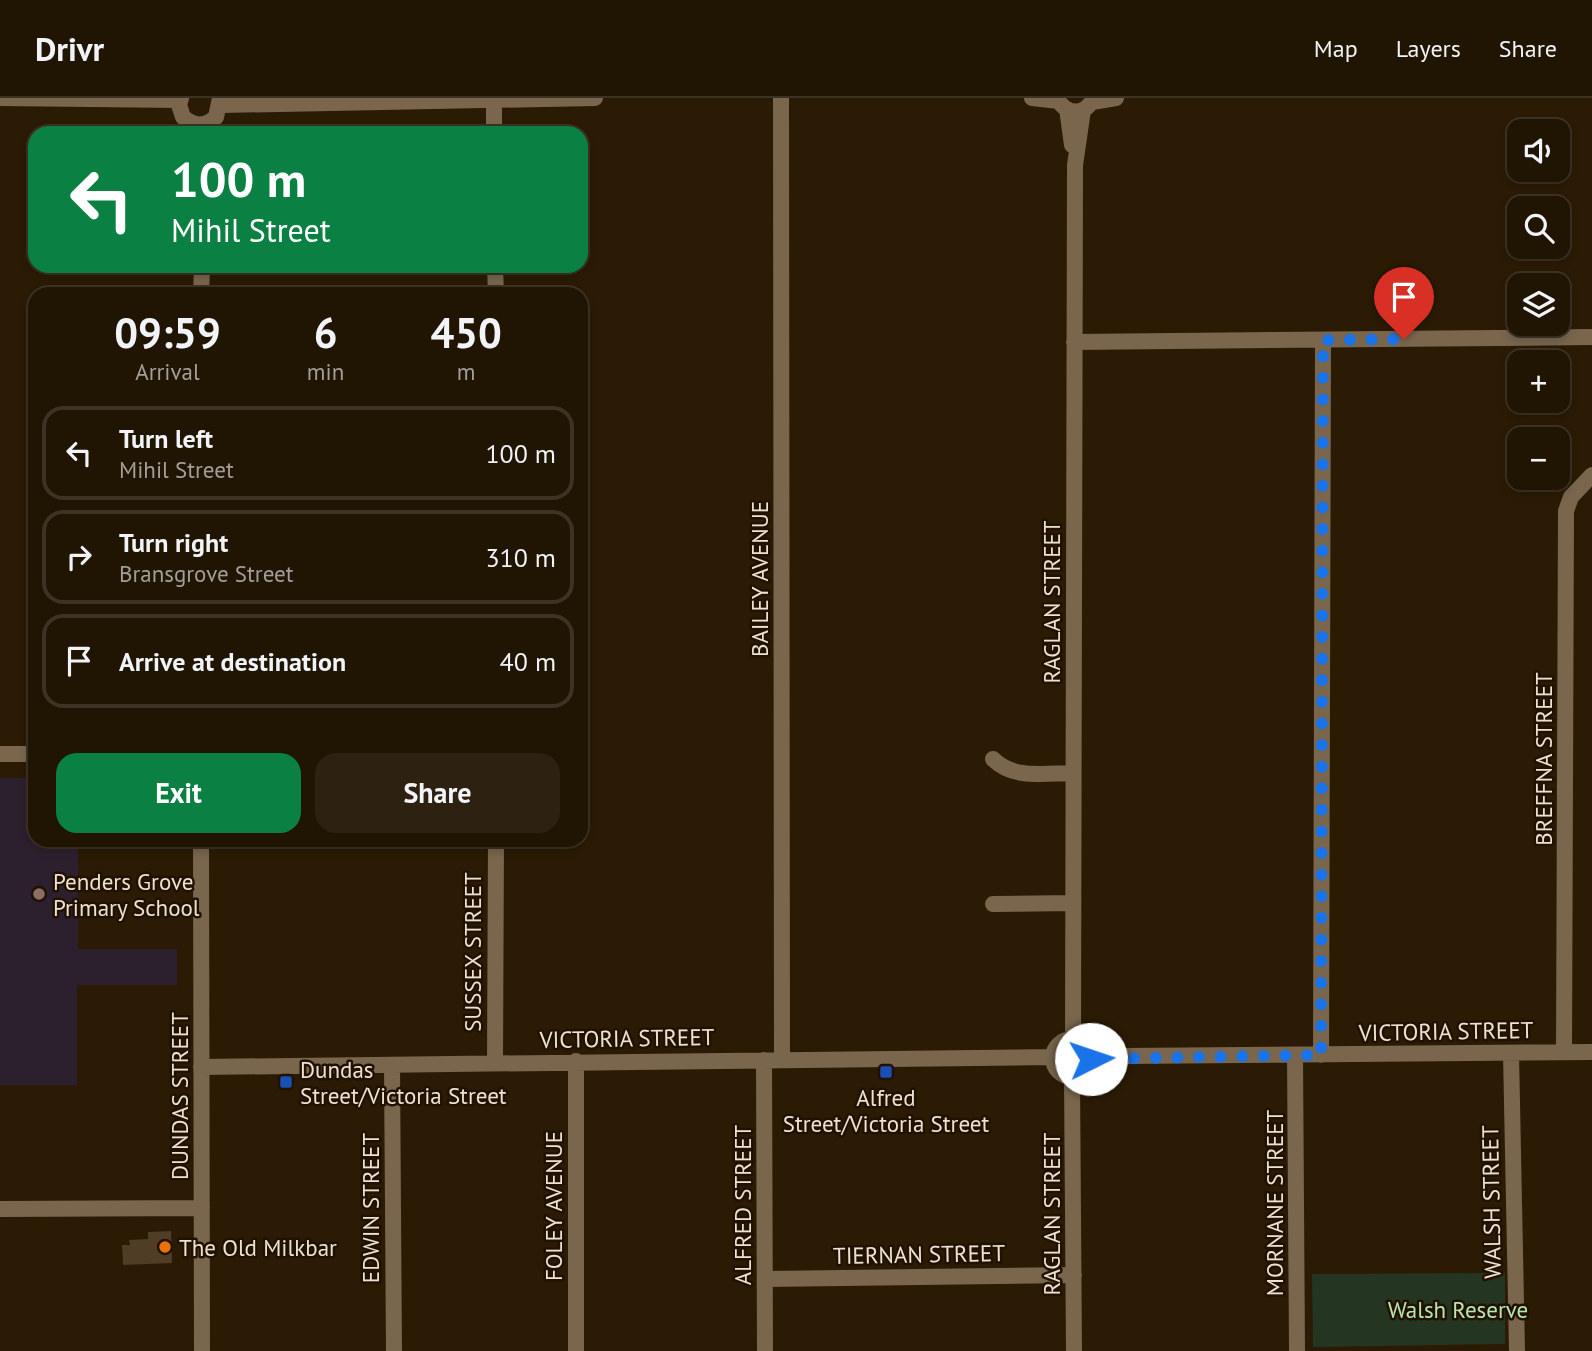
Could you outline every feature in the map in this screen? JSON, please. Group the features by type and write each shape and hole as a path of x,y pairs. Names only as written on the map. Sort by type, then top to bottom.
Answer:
{"street":[{"path":"0,98 180,99 183,117 195,126"},
{"path":"204,126 212,121 220,101 595,98"},
{"name":"BAILEY AVENUE","path":"781,98 782,1059"},
{"path":"1032,98 1075,103 1116,98"},
{"path":"494,99 494,126"},
{"name":"RAGLAN STREET","path":"1073,1038 1075,103"},
{"path":"1074,342 1592,337"},
{"path":"1321,1055 1323,340"},
{"name":"BREFFNA STREET","path":"1564,1052 1566,511 1571,497 1592,475"},
{"path":"0,754 28,754"},
{"path":"993,759 1001,767 1014,773 1073,773"},
{"name":"DUNDAS STREET","path":"201,847 202,1351"},
{"name":"SUSSEX STREET","path":"495,1063 496,847"},
{"path":"992,904 1073,903"},
{"path":"1073,1038 1086,1045 1091,1059 1087,1069 1072,1077 1056,1069 1053,1057 1061,1042 1073,1038"},
{"name":"VICTORIA STREET","path":"1091,1059 1592,1052"},
{"name":"WALSH STREET","path":"1511,1053 1517,1351"},
{"name":"MORNANE STREET","path":"1296,1055 1297,1351"},
{"name":"VICTORIA STREET","path":"201,1067 1053,1057"},
{"name":"ALFRED STREET","path":"764,1060 765,1351"},
{"name":"FOLEY AVENUE","path":"576,1061 576,1351"},
{"name":"EDWIN STREET","path":"392,1065 394,1351"},
{"name":"RAGLAN STREET","path":"1072,1077 1074,1351"},
{"path":"0,1209 202,1208"},
{"name":"TIERNAN STREET","path":"765,1279 1074,1275"}],"shaded area":[{"path":"67,125 176,125 176,126"},
{"name":"Penders Grove Primary School","path":"0,778 28,778 28,847 78,847 78,949 177,949 177,985 77,985 77,1085 0,1085"}],"green space":[{"name":"Walsh Reserve","path":"1505,1273 1505,1344 1313,1347 1312,1274"}],"building":[{"path":"171,1231 172,1263 123,1265 122,1245 130,1245 129,1240 148,1239 148,1232"}],"place":[{"name":"Penders Grove Primary School","path":"39,894"},
{"name":"Alfred Street/Victoria Street","path":"886,1072"},
{"name":"Dundas Street/Victoria Street","path":"286,1082"},
{"name":"The Old Milkbar","path":"165,1247"}],"route":[{"path":"1091,1059 1125,1056 1321,1055 1323,340 1404,339"}]}
